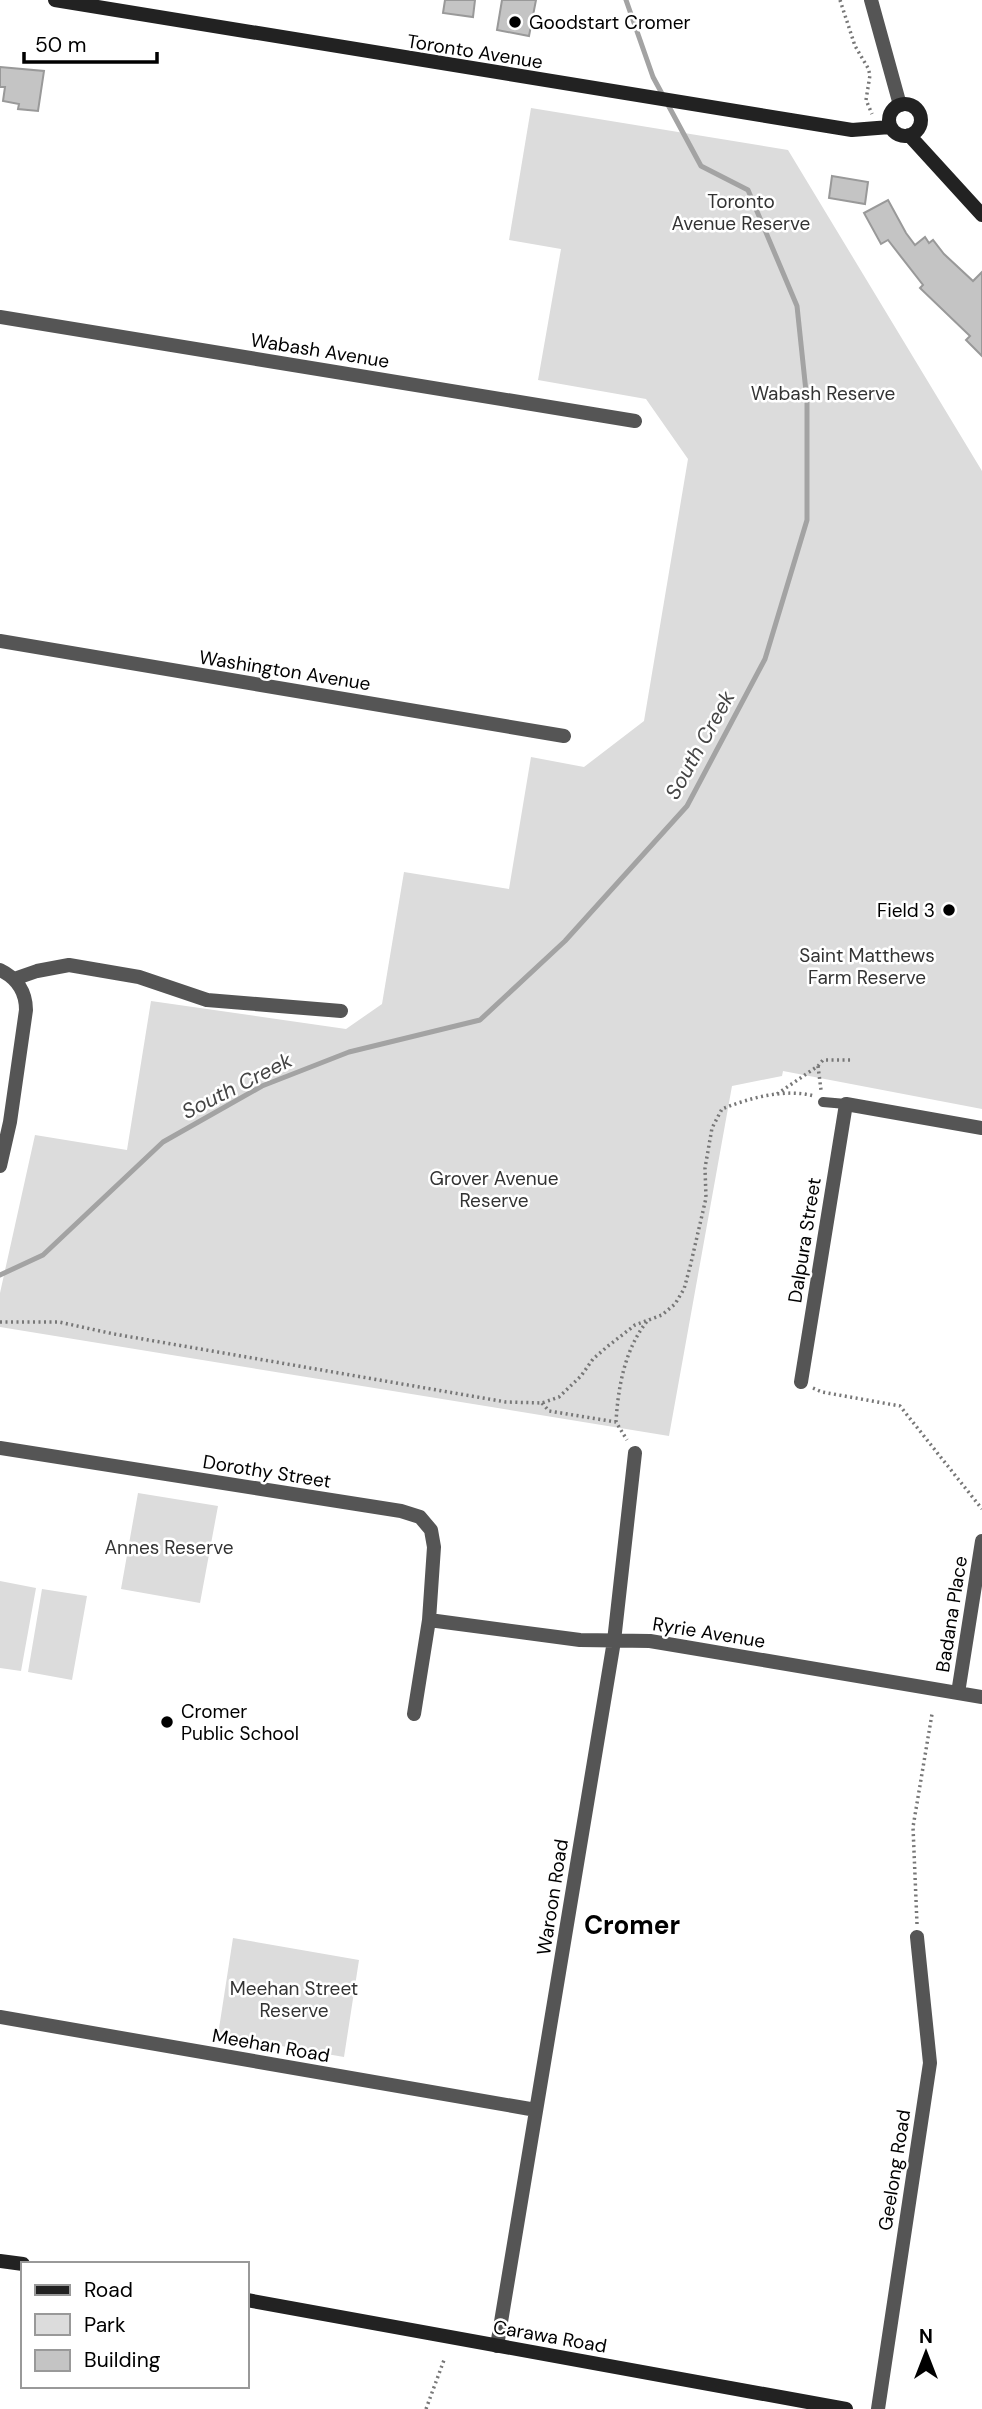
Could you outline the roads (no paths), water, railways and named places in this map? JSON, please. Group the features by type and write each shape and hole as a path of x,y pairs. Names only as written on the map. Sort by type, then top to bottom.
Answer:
{"street":[{"name":"Toronto Avenue","path":"55,0 852,130 884,128"},
{"path":"871,0 900,105"},
{"path":"900,105 911,105 919,113 918,129 909,135 884,128 891,111 900,105"},
{"path":"909,135 982,215"},
{"name":"Wabash Avenue","path":"0,317 635,421"},
{"name":"Washington Avenue","path":"0,641 564,736"},
{"path":"14,979 69,965 139,977 207,1000 341,1011"},
{"path":"0,970 14,979 26,999 7,1136 0,1166"},
{"path":"846,1104 982,1128"},
{"name":"Dalpura Street","path":"801,1382 846,1104"},
{"name":"Dorothy Street","path":"0,1448 401,1511 420,1517 431,1530 434,1547 429,1620"},
{"name":"Waroon Road","path":"497,2346 614,1640 635,1453"},
{"name":"Badana Place","path":"958,1693 982,1541"},
{"path":"414,1714 429,1620"},
{"name":"Ryrie Avenue","path":"429,1620 580,1640 650,1641 982,1697"},
{"name":"Geelong Road","path":"878,2409 930,2063 917,1937"},
{"name":"Meehan Road","path":"0,2017 536,2110"},
{"path":"0,2260 21,2264"},
{"name":"Carawa Road","path":"248,2300 806,2406 846,2409"}],"lane":[{"path":"823,1102 846,1104"}],"waterway":[{"name":"South Creek","path":"0,1275 43,1255 163,1142 262,1086 349,1052 480,1020 565,941 687,806 765,659 807,520 807,401 797,306 748,190 701,166 653,77 626,0"}],"place":[{"name":"Goodstart Cromer","path":"515,22"},
{"name":"Field 3","path":"949,910"},
{"name":"Cromer Public School","path":"167,1722"}],"district":[{"name":"Cromer","path":"632,1925"}],"park label":[{"name":"Toronto Avenue Reserve","path":"741,212"},
{"name":"Wabash Reserve","path":"823,393"},
{"name":"Saint Matthews Farm Reserve","path":"867,966"},
{"name":"Grover Avenue Reserve","path":"494,1189"},
{"name":"Annes Reserve","path":"169,1547"},
{"name":"Meehan Street Reserve","path":"294,1999"}]}
